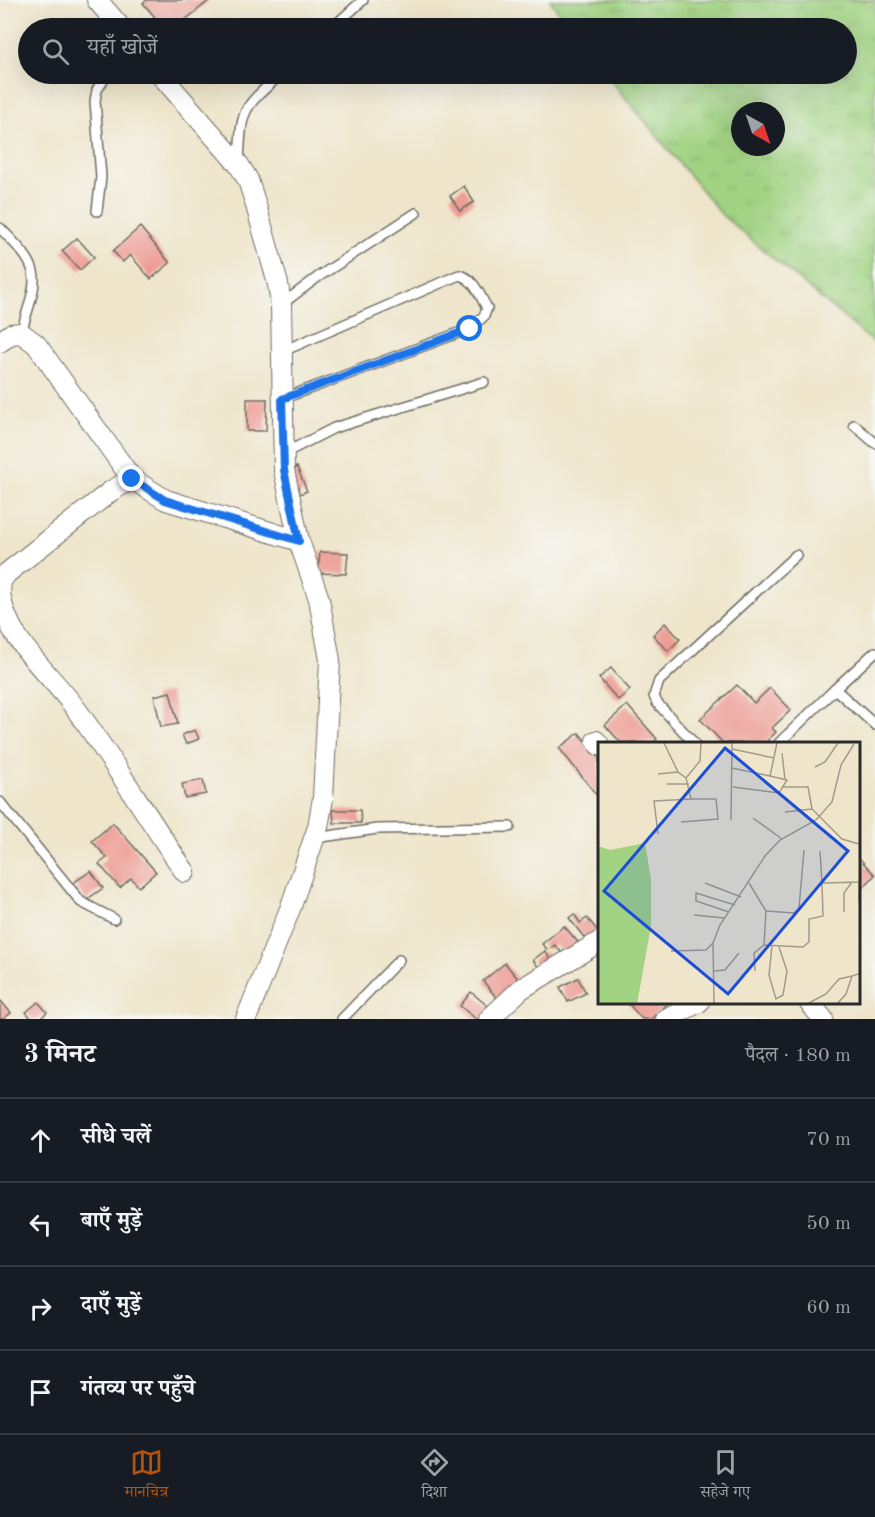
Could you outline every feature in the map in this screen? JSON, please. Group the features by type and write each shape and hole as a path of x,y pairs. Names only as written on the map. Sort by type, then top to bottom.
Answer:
{"street":[{"path":"98,0 113,18"},
{"path":"169,84 239,165 248,180 274,261 281,305 282,454 299,541 319,599 330,660 323,798 315,838 246,1019"},
{"path":"0,342 11,333 21,333 36,344 132,479 165,500 299,541"},
{"path":"132,479 111,491 7,573 1,581 2,609 10,628 74,707 185,872"},
{"path":"489,1019 521,989 598,943"},
{"path":"666,1019 695,1004"},
{"path":"811,1004 824,1019"}],"lane":[{"path":"343,18 363,0"},
{"path":"97,211 101,177 94,101 101,84"},
{"path":"239,165 240,122 246,108 271,84"},
{"path":"281,305 324,272 416,213"},
{"path":"0,228 27,255 32,265 34,287 21,333"},
{"path":"281,351 459,276 466,276 472,282 487,308 484,316 470,329 282,399"},
{"path":"282,454 334,428 484,382"},
{"path":"854,425 875,443"},
{"path":"693,742 657,703 654,696 659,681 796,555"},
{"path":"780,742 875,652"},
{"path":"835,689 875,725"},
{"path":"0,802 81,902 114,919"},
{"path":"315,838 377,829 510,827"},
{"path":"342,1019 399,960"}],"green space":[{"path":"550,0 875,0 874,343 722,215 614,84 857,84 857,18 563,18"}],"building":[{"path":"147,0 210,0 188,18 156,18 143,3"},
{"path":"464,186 474,202 460,211 450,196"},
{"path":"140,227 170,263 151,279 130,255 123,262 113,251"},
{"path":"77,238 94,257 80,270 62,251"},
{"path":"247,399 267,399 266,431 247,431"},
{"path":"297,467 307,491 297,495 287,471"},
{"path":"320,552 348,553 346,574 318,573"},
{"path":"665,623 680,639 668,651 653,635"},
{"path":"611,668 630,690 618,700 599,678"},
{"path":"737,685 754,703 770,688 791,710 772,728 776,732 766,742 722,742 700,719"},
{"path":"170,692 178,724 161,727 154,696"},
{"path":"627,705 657,739 653,742 620,742 605,725"},
{"path":"195,730 199,739 186,744 182,735"},
{"path":"579,733 598,757 598,797 559,748"},
{"path":"203,780 206,794 185,798 182,784"},
{"path":"333,810 360,810 361,823 334,823"},
{"path":"113,823 156,872 139,887 131,878 120,888 99,864 107,858 92,841"},
{"path":"860,859 875,875 860,891"},
{"path":"91,871 103,888 86,900 73,883"},
{"path":"574,914 580,923 587,918 598,931 586,940 569,918"},
{"path":"564,926 583,948 568,960 555,945 548,950 542,944"},
{"path":"545,951 553,963 542,972 533,960"},
{"path":"505,963 522,984 500,1002 483,981"},
{"path":"578,978 586,993 568,1002 560,987"},
{"path":"471,992 490,1008 480,1019 476,1019 460,1006"},
{"path":"0,1000 11,1013 3,1019 0,1019"},
{"path":"38,1002 47,1012 40,1019 32,1019 26,1012"},
{"path":"629,1004 667,1004 651,1019 642,1019"}],"route":[{"path":"132,479 165,500 299,541 282,454 282,399 470,329"}]}
